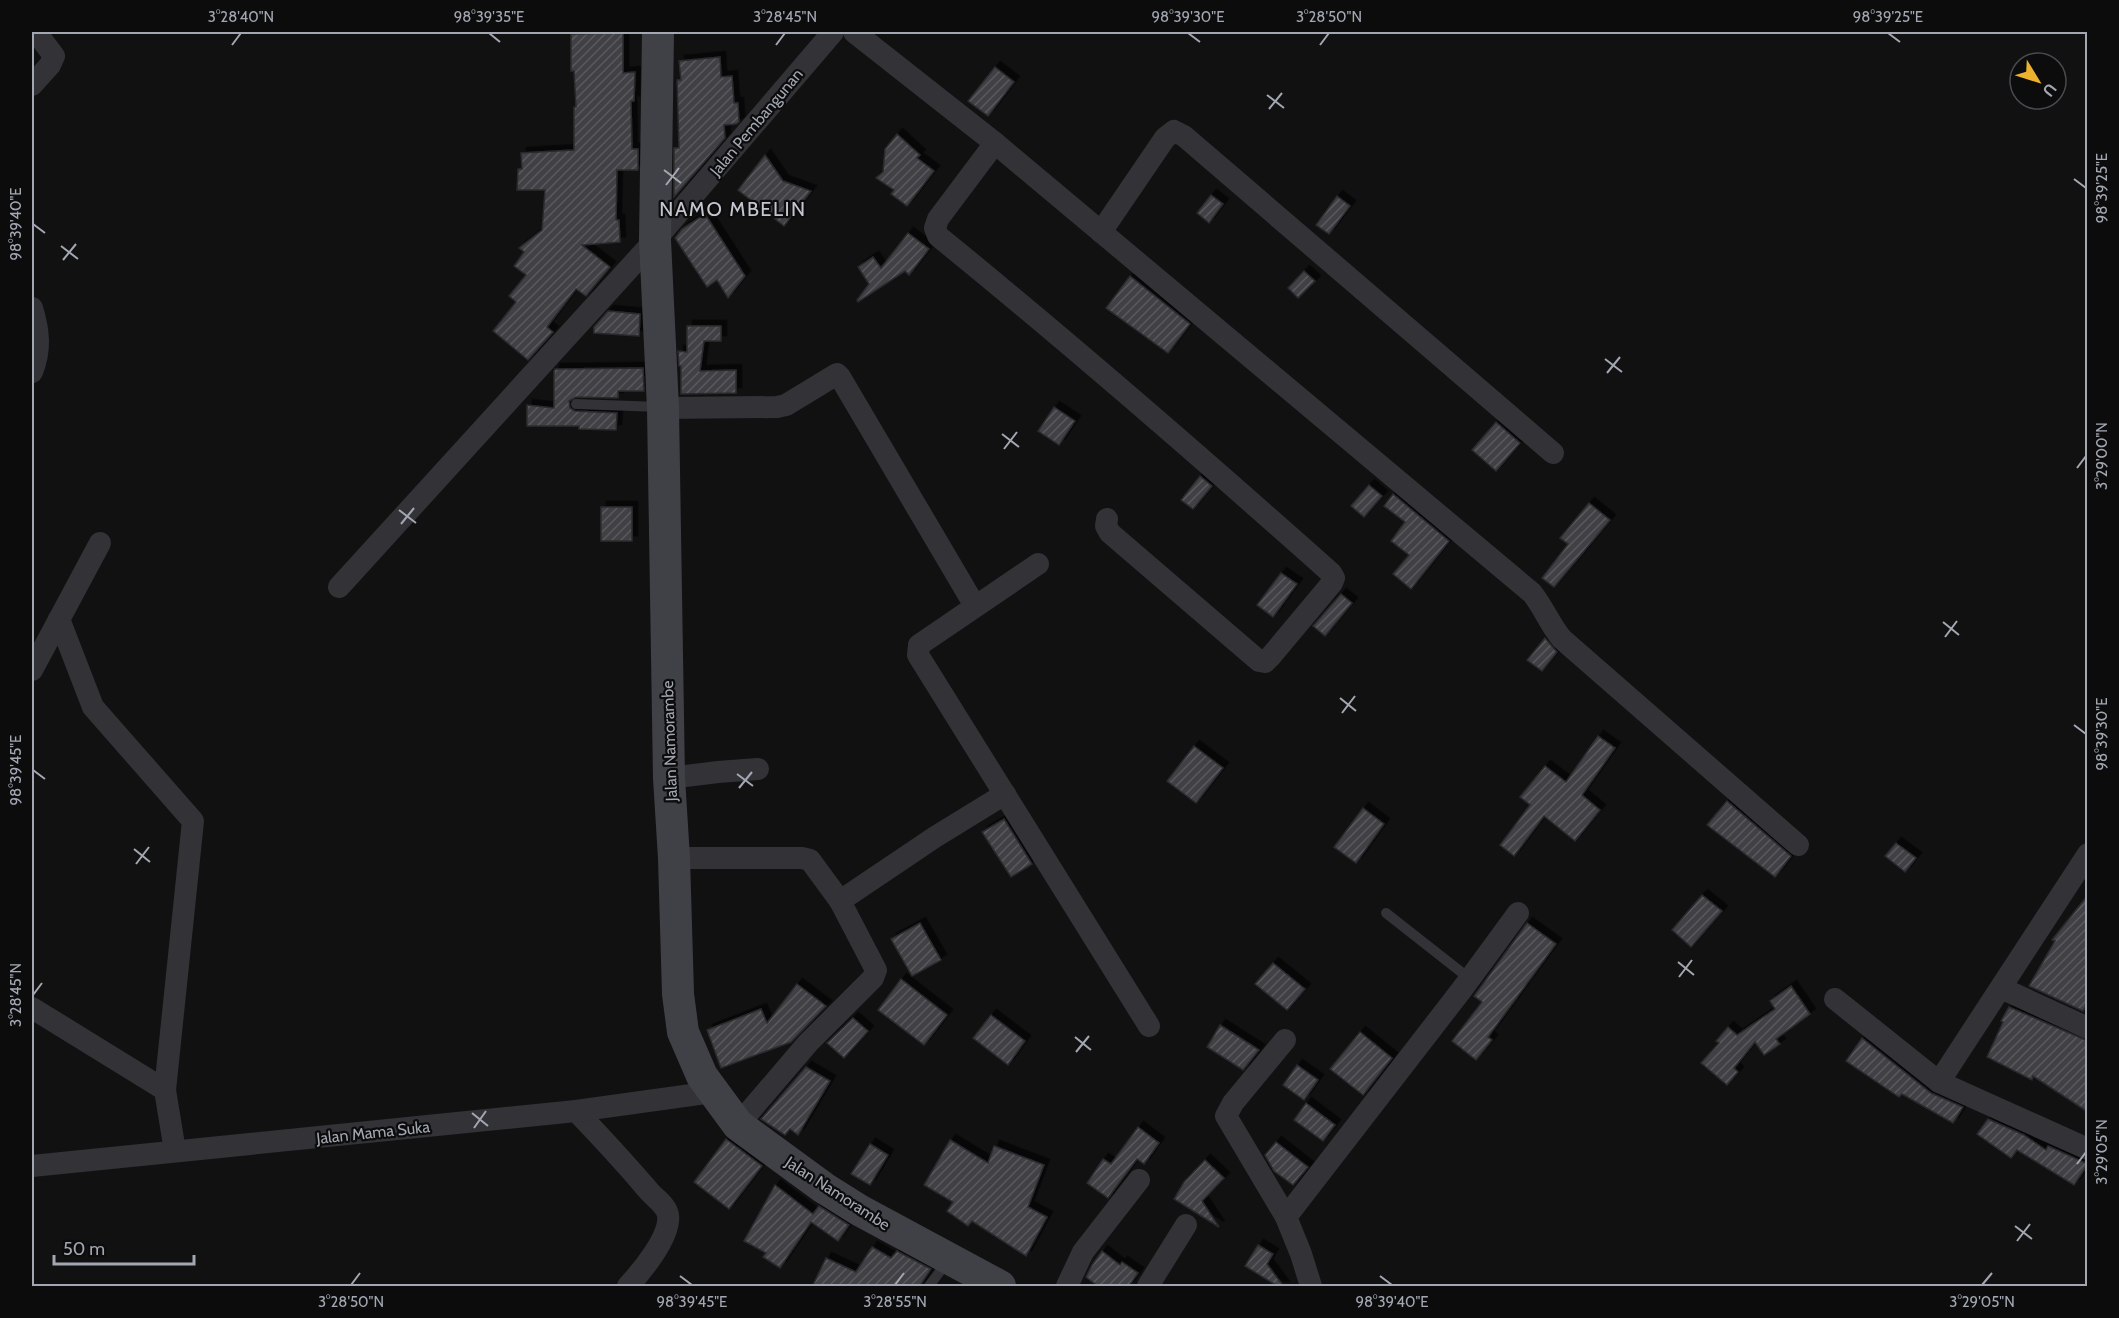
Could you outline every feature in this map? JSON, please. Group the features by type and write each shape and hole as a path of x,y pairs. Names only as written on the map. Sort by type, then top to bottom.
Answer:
{"main road":[{"name":"Jalan Namorambe","path":"658,32 656,240 663,408 669,778 678,994 683,1032 702,1076 738,1125 858,1210 1000,1287"}],"street":[{"path":"32,85 50,65 54,56 36,32"},
{"name":"Jalan Pembangunan","path":"339,587 656,240 833,32"},
{"path":"854,32 995,143 1532,593 1562,639 1798,845"},
{"path":"1101,232 1165,138 1174,131 1184,136 1553,453"},
{"path":"995,143 938,219 935,228 938,236 1059,334 1184,442 1334,578 1332,584 1271,656 1265,662 1259,661 1110,533 1106,526 1107,519"},
{"path":"32,308 39,349 32,372"},
{"path":"663,408 777,407 786,405 837,374 975,606"},
{"path":"32,670 100,543"},
{"path":"1038,564 919,645 918,655 1149,1026"},
{"path":"59,619 93,707 193,821 165,1089 176,1151"},
{"path":"669,778 718,771 758,769"},
{"path":"840,901 935,837 1005,794"},
{"path":"1939,1082 2088,854"},
{"path":"674,858 802,858 810,860 840,901 876,969 876,974 808,1043 738,1125"},
{"path":"1286,1217 1470,979 1518,913"},
{"path":"2001,988 2088,1028"},
{"path":"1835,999 1939,1082 2088,1149"},
{"path":"32,1008 165,1089"},
{"path":"1285,1040 1233,1103 1226,1116 1286,1217 1311,1287"},
{"name":"Jalan Mama Suka","path":"32,1166 576,1112 713,1092"},
{"path":"576,1112 665,1206 668,1214 667,1225 654,1254 628,1287"},
{"path":"1067,1287 1083,1252 1139,1180"},
{"path":"1148,1287 1186,1225"}],"lane":[{"path":"576,404 663,408"},
{"path":"1386,913 1470,979"},
{"path":"929,1287 949,1259"}],"building":[{"path":"623,33 623,73 635,72 634,101 631,101 632,149 638,149 638,170 617,170 616,220 619,220 620,242 582,245 610,267 586,296 576,289 547,327 553,332 528,360 493,331 516,302 509,296 526,275 514,266 524,252 519,248 542,230 545,190 517,190 518,169 522,169 521,153 574,150 574,107 576,107 574,71 571,71 571,34"},
{"path":"720,57 721,77 732,76 734,103 738,103 739,122 724,125 725,138 674,197 674,148 679,148 677,80 681,80 679,61"},
{"path":"995,67 1014,82 988,116 968,101"},
{"path":"897,134 920,155 917,158 934,171 907,206 891,194 894,190 876,178 883,172 885,149"},
{"path":"765,155 783,181 811,191 784,226 738,190"},
{"path":"1211,195 1223,204 1209,223 1197,213"},
{"path":"1337,196 1350,206 1329,234 1316,225"},
{"path":"705,214 745,276 728,298 717,280 707,287 675,238 682,229"},
{"path":"908,233 929,249 909,275 905,271 858,302 857,300 869,284 858,267 873,257 881,268"},
{"path":"1304,271 1315,281 1298,298 1288,288"},
{"path":"1130,276 1190,324 1168,353 1106,308"},
{"path":"608,311 640,314 639,336 594,333 594,327"},
{"path":"687,326 721,326 721,341 704,341 700,371 736,370 736,393 681,394 681,366 679,366 678,351 687,352"},
{"path":"643,368 644,391 618,391 618,398 576,397 569,401 570,408 575,411 617,413 616,430 579,429 579,426 527,426 527,405 554,408 555,369"},
{"path":"1054,407 1075,421 1059,445 1038,431"},
{"path":"1496,422 1520,443 1496,471 1472,450"},
{"path":"1200,476 1212,486 1193,509 1181,500"},
{"path":"1369,485 1382,496 1364,517 1351,506"},
{"path":"1393,494 1449,541 1411,589 1393,574 1409,555 1391,541 1405,522 1384,506"},
{"path":"1589,503 1610,520 1554,587 1542,578 1568,544 1560,538"},
{"path":"601,507 632,507 632,541 601,541"},
{"path":"1281,573 1297,584 1273,617 1257,605"},
{"path":"1341,594 1352,603 1325,636 1313,626"},
{"path":"1545,638 1557,652 1542,671 1527,660"},
{"path":"1598,736 1615,748 1582,795 1600,810 1575,841 1544,816 1514,856 1500,845 1530,805 1520,797 1545,766 1566,782"},
{"path":"1194,746 1223,768 1196,803 1167,781"},
{"path":"1727,801 1791,856 1775,877 1707,825"},
{"path":"1363,808 1384,824 1356,863 1334,847"},
{"path":"1004,819 1032,864 1011,877 982,832"},
{"path":"1896,843 1916,858 1905,872 1885,856"},
{"path":"1702,895 1722,911 1691,947 1672,930"},
{"path":"2088,895 2088,1003 2083,1011 2029,986 2055,941 2052,940"},
{"path":"920,923 941,960 912,976 891,939"},
{"path":"1527,923 1556,944 1488,1037 1492,1040 1476,1060 1452,1041 1482,1002 1474,996"},
{"path":"1273,963 1305,989 1287,1010 1255,984"},
{"path":"901,979 947,1015 924,1045 878,1010"},
{"path":"797,984 826,1006 791,1042 721,1068 707,1030 761,1009 767,1023"},
{"path":"1791,986 1810,1014 1776,1039 1780,1044 1764,1055 1755,1042 1734,1068 1738,1072 1727,1085 1701,1063 1719,1043 1716,1041 1728,1027 1737,1035 1775,1009 1770,1001"},
{"path":"2009,1007 2088,1041 2088,1112 2033,1076 2032,1080 1987,1057"},
{"path":"991,1015 1025,1041 1008,1065 973,1038"},
{"path":"853,1018 868,1031 844,1058 827,1043"},
{"path":"1220,1025 1259,1050 1243,1070 1207,1047"},
{"path":"1360,1032 1392,1058 1363,1095 1330,1069"},
{"path":"1862,1038 1931,1093 1963,1107 1953,1123 1902,1094 1899,1097 1846,1061"},
{"path":"1297,1065 1318,1080 1304,1100 1283,1085"},
{"path":"806,1067 830,1081 798,1135 790,1129 785,1135 761,1119"},
{"path":"1306,1103 1335,1125 1323,1141 1294,1120"},
{"path":"1988,1119 2024,1135 2046,1150 2048,1146 2088,1164 2074,1185 2017,1150 2011,1158 1977,1134"},
{"path":"1138,1127 1159,1143 1144,1164 1137,1159 1108,1198 1087,1183 1103,1159 1111,1164"},
{"path":"726,1139 762,1166 729,1209 694,1182"},
{"path":"950,1140 988,1163 994,1146 1044,1165 1028,1207 1047,1217 1026,1256 972,1221 968,1226 947,1211 953,1202 924,1185"},
{"path":"1276,1142 1308,1167 1293,1185 1274,1171 1265,1155"},
{"path":"870,1144 888,1155 870,1185 851,1174"},
{"path":"1205,1160 1224,1178 1202,1201 1219,1227 1174,1199 1184,1182"},
{"path":"775,1185 813,1214 819,1206 849,1225 838,1241 811,1222 780,1268 763,1257 766,1253 744,1241"},
{"path":"1258,1245 1273,1254 1267,1264 1284,1287 1279,1287 1245,1266"},
{"path":"872,1247 891,1258 897,1251 931,1269 919,1287 812,1287 826,1258 856,1272"},
{"path":"1102,1251 1120,1265 1122,1262 1138,1273 1128,1287 1099,1287 1086,1277"}],"district":[{"name":"NAMO MBELIN","path":"733,209"}]}
